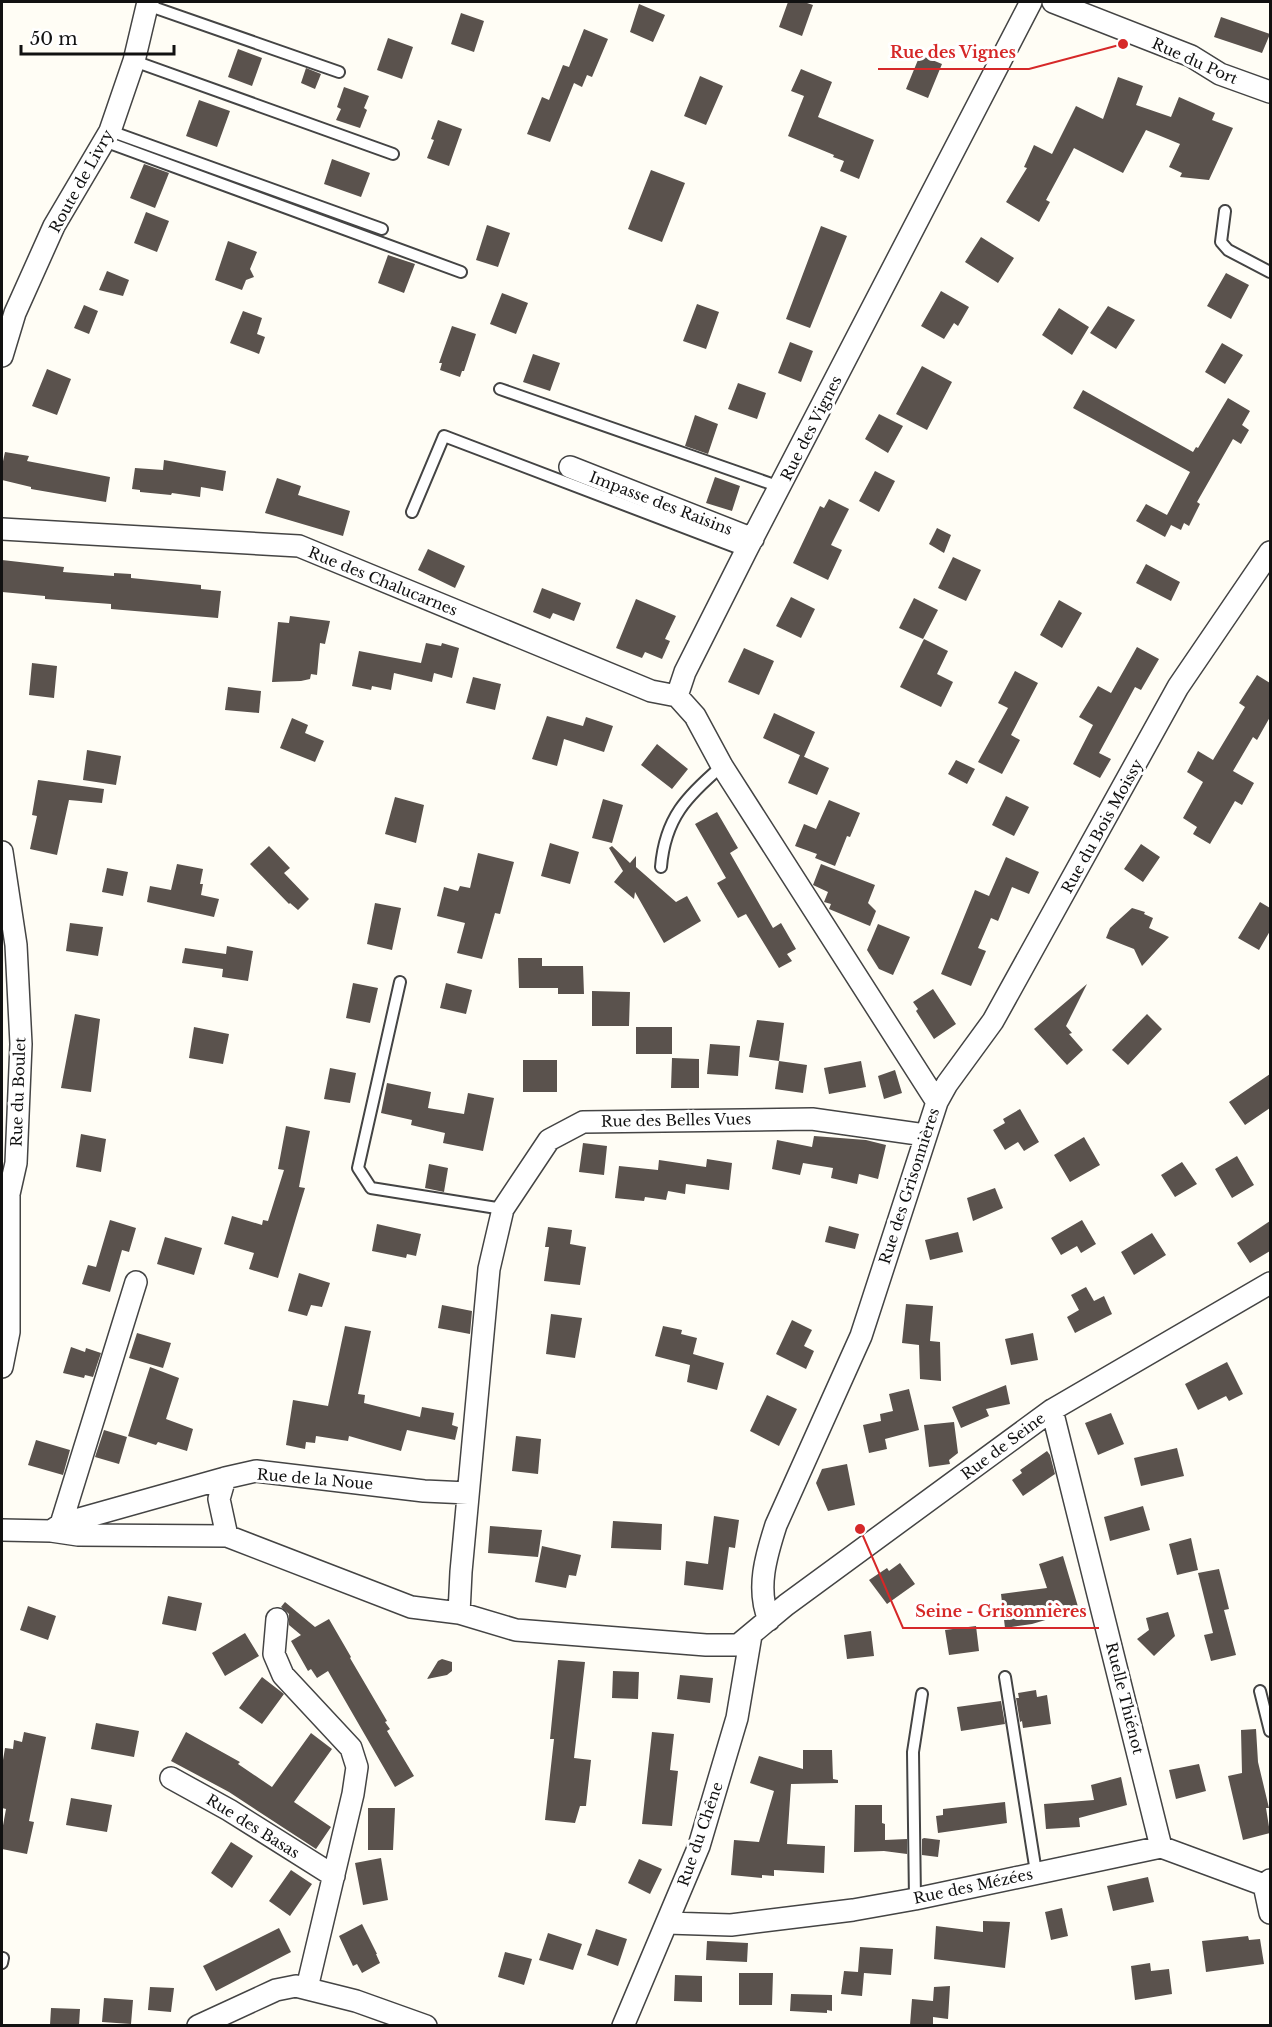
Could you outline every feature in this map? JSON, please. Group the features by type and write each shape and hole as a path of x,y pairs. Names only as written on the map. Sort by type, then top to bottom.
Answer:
{"street":[{"name":"Rue des Vignes","path":"677,696 685,672 1031,2"},
{"name":"Rue du Port","path":"1053,2 1191,56 1220,74 1270,92"},
{"name":"Route de Livry","path":"2,356 15,313 54,226 107,136 134,61 147,3"},
{"name":"Impasse des Raisins","path":"570,467 750,545"},
{"name":"Rue des Chalucarnes","path":"2,529 299,546 651,691 677,696"},
{"name":"Rue du Bois Moissy","path":"937,1102 993,1021 1178,687 1270,552"},
{"name":"Rue des Grisonnières","path":"677,696 695,716 722,766 937,1102 861,1336 770,1544 762,1588 764,1608 769,1620"},
{"name":"Rue du Boulet","path":"2,852 15,945 21,1044 16,1163 9,1194 9,1332 2,1367"},
{"name":"Rue des Belles Vues","path":"468,1493 489,1269 503,1209 549,1140 584,1122 812,1119 925,1135"},
{"path":"56,1528 136,1282"},
{"name":"Rue de Seine","path":"751,1635 1052,1410 1270,1283"},
{"name":"Ruelle Thiénot","path":"1052,1410 1161,1847"},
{"name":"Rue de la Noue","path":"2,1530 56,1528 256,1471 424,1491 468,1493"},
{"path":"225,1478 219,1499 227,1536"},
{"path":"459,1613 468,1493"},
{"name":"Rue de la Noue","path":"56,1528 78,1535 227,1536 411,1607 459,1613 516,1630 706,1645 738,1645 751,1635"},
{"path":"277,1619 274,1654 283,1675 351,1748 357,1767 353,1794 307,1988"},
{"name":"Rue du Chêne","path":"623,2025 699,1846 737,1718 751,1635"},
{"name":"Rue des Basas","path":"171,1778 229,1810 334,1876"},
{"path":"1161,1847 1267,1882 1270,1913"},
{"name":"Rue des Mézées","path":"667,1923 731,1924 853,1910 1161,1847"},
{"path":"198,2025 276,1990 296,1986 356,2001 426,2025"}],"lane":[{"path":"147,3 339,72"},
{"path":"134,61 393,154"},
{"path":"107,136 382,229"},
{"path":"107,136 461,272"},
{"path":"1225,211 1221,242 1228,250 1270,272"},
{"path":"500,389 780,487"},
{"path":"412,512 444,436 750,545"},
{"path":"661,867 662,851 674,816 693,790 722,766"},
{"path":"400,982 358,1168 371,1188 503,1209"},
{"path":"1005,1677 1036,1872"},
{"path":"1260,1691 1270,1731"},
{"path":"915,1899 913,1752 922,1694"}],"building":[{"path":"788,2 804,2 813,5 802,36 779,27"},
{"path":"639,4 665,15 653,42 630,32"},
{"path":"461,13 484,21 474,52 451,44"},
{"path":"1221,17 1270,34 1262,53 1214,37"},
{"path":"584,29 608,39 592,77 587,75 582,87 574,83 550,142 527,134 542,97 549,100 563,65 569,67"},
{"path":"388,38 413,47 402,79 377,70"},
{"path":"238,49 262,58 252,86 228,77"},
{"path":"920,55 942,64 928,98 906,89"},
{"path":"306,68 321,74 315,89 301,83"},
{"path":"801,69 832,82 818,117 874,140 859,179 840,171 844,161 788,136 804,96 791,91"},
{"path":"700,76 723,86 706,125 684,116"},
{"path":"1118,77 1143,86 1136,105 1171,117 1179,97 1215,113 1212,120 1233,128 1209,180 1180,177 1182,173 1169,167 1180,144 1146,130 1123,173 1074,148 1046,200 1050,202 1039,222 1006,202 1027,168 1024,167 1034,145 1052,154 1076,106 1103,119"},
{"path":"344,87 369,96 364,108 367,110 360,128 336,120 341,109 337,107"},
{"path":"199,100 230,111 217,147 186,136"},
{"path":"438,120 462,129 449,166 427,158"},
{"path":"332,159 370,173 361,197 324,184"},
{"path":"144,164 169,173 155,208 130,198"},
{"path":"651,170 685,183 662,242 628,229"},
{"path":"146,212 169,221 157,252 134,243"},
{"path":"487,225 510,233 498,267 476,260"},
{"path":"821,226 847,236 810,328 786,319"},
{"path":"981,237 1014,258 998,283 965,262"},
{"path":"228,241 257,252 250,269 254,277 246,280 242,290 215,280"},
{"path":"388,255 415,264 404,293 378,283"},
{"path":"107,271 129,280 123,296 99,290"},
{"path":"1226,273 1249,285 1231,319 1207,306"},
{"path":"941,291 969,307 958,326 954,323 944,339 921,326"},
{"path":"502,293 528,303 516,334 490,324"},
{"path":"697,304 719,312 706,349 683,341"},
{"path":"84,305 98,311 89,334 74,328"},
{"path":"1108,306 1135,320 1116,349 1090,333"},
{"path":"1059,308 1089,327 1072,355 1042,335"},
{"path":"243,311 262,318 257,334 265,337 259,354 230,343"},
{"path":"452,326 476,334 460,377 440,370 442,363 439,363"},
{"path":"790,342 813,351 801,382 778,373"},
{"path":"1222,343 1243,355 1225,384 1205,372"},
{"path":"533,354 560,363 550,391 523,382"},
{"path":"922,366 952,382 927,430 896,414"},
{"path":"47,369 71,379 57,415 32,406"},
{"path":"738,383 766,393 757,419 728,409"},
{"path":"1083,390 1193,452 1196,447 1198,448 1228,398 1250,411 1242,425 1249,430 1241,444 1233,439 1197,502 1200,504 1189,526 1184,523 1181,530 1171,525 1165,537 1136,521 1146,504 1167,515 1190,472 1073,408"},
{"path":"879,414 903,426 888,453 865,439"},
{"path":"695,415 718,424 708,454 685,446"},
{"path":"5,452 29,456 27,461 110,477 106,502 31,489 31,487 2,480"},
{"path":"164,460 226,471 223,491 201,487 200,497 140,492 140,490 132,489 135,468 163,470"},
{"path":"875,471 895,481 879,512 859,501"},
{"path":"715,477 740,486 732,511 706,503"},
{"path":"277,478 301,486 298,495 350,511 343,536 265,513"},
{"path":"829,499 849,509 831,545 842,550 828,580 793,563 820,506 824,508"},
{"path":"937,528 951,535 944,553 929,544"},
{"path":"428,549 465,566 455,588 418,570"},
{"path":"953,557 981,570 966,601 938,588"},
{"path":"2,560 64,567 63,572 114,576 114,573 131,574 131,578 201,585 201,589 221,591 218,618 111,609 111,604 45,599 45,596 2,592"},
{"path":"1146,564 1180,582 1171,601 1136,583"},
{"path":"542,588 581,603 574,621 553,613 550,619 533,612"},
{"path":"791,597 815,609 801,638 776,626"},
{"path":"914,598 938,610 923,639 899,628"},
{"path":"636,599 676,616 665,639 670,641 662,659 645,652 642,658 616,648"},
{"path":"1059,600 1082,613 1062,648 1040,635"},
{"path":"290,616 330,621 325,644 320,643 317,675 311,674 310,679 301,681 272,682 278,622 289,623"},
{"path":"924,639 948,651 937,674 953,682 941,707 900,687"},
{"path":"426,643 441,646 442,643 459,648 452,678 434,673 432,682 394,673 391,690 372,686 371,690 352,686 359,651 421,663"},
{"path":"1137,647 1159,659 1141,690 1135,687 1099,753 1111,759 1100,778 1073,764 1093,725 1079,717 1098,686 1111,693"},
{"path":"744,648 774,661 759,695 728,682"},
{"path":"32,663 57,666 54,698 29,695"},
{"path":"1015,671 1038,683 1011,735 1020,740 1002,774 978,762 1008,708 998,703"},
{"path":"1257,675 1270,683 1270,717 1257,740 1253,737 1233,771 1254,783 1242,805 1235,801 1210,844 1193,834 1197,827 1183,818 1203,782 1187,772 1198,751 1213,760 1245,707 1239,703"},
{"path":"473,677 501,684 495,710 466,703"},
{"path":"228,687 261,691 259,713 225,710"},
{"path":"774,713 815,732 804,757 763,738"},
{"path":"547,716 583,726 586,717 613,726 604,752 564,739 557,766 532,759"},
{"path":"292,718 308,725 305,733 324,741 315,762 280,748"},
{"path":"657,744 688,769 672,789 641,765"},
{"path":"87,750 121,756 116,785 83,780"},
{"path":"800,755 829,768 817,795 788,783"},
{"path":"956,760 975,769 967,784 948,774"},
{"path":"38,780 104,789 102,803 69,800 57,855 30,849 37,816 32,815"},
{"path":"1006,796 1029,807 1014,836 992,825"},
{"path":"395,797 424,805 416,843 385,834"},
{"path":"603,799 623,805 612,843 592,838"},
{"path":"829,800 860,813 850,837 847,836 835,866 815,858 817,854 795,846 804,824 816,829"},
{"path":"717,812 738,848 730,853 773,928 781,923 796,949 787,954 792,961 779,968 746,914 738,918 717,883 726,878 695,824"},
{"path":"550,843 579,852 570,884 541,876"},
{"path":"1141,844 1160,857 1143,882 1124,869"},
{"path":"269,846 290,868 284,873 309,899 298,910 289,904 250,864"},
{"path":"612,846 630,863 636,856 636,867 676,902 687,896 701,921 664,943 635,892 634,899 614,882 623,871 609,848"},
{"path":"478,853 514,862 500,914 495,913 482,959 457,953 465,923 437,916 444,887 458,891 460,886 470,888"},
{"path":"1006,857 1039,872 1029,894 1012,887 998,921 991,918 978,948 986,951 971,986 941,974 975,890 989,896"},
{"path":"177,864 203,869 200,884 203,884 201,895 219,899 214,917 147,902 150,886 171,890"},
{"path":"821,864 875,885 868,903 876,911 870,926 829,909 831,904 824,902 828,892 813,885"},
{"path":"107,868 128,872 123,896 102,892"},
{"path":"1260,902 1270,908 1270,931 1259,950 1238,938"},
{"path":"375,903 401,908 392,950 367,944"},
{"path":"1132,908 1145,912 1144,914 1153,918 1149,928 1169,937 1142,966 1134,949 1106,938 1110,928"},
{"path":"70,923 103,927 98,956 66,951"},
{"path":"878,924 910,937 893,975 879,969 867,950"},
{"path":"227,946 253,951 248,981 222,977 223,969 182,963 185,948 226,954"},
{"path":"518,958 542,958 542,966 583,966 584,994 558,994 558,988 519,988"},
{"path":"353,983 378,988 370,1023 346,1018"},
{"path":"446,983 472,990 466,1014 440,1008"},
{"path":"1087,984 1066,1026 1072,1033 1069,1034 1083,1050 1067,1065 1034,1029"},
{"path":"933,989 956,1024 934,1039 916,1011 918,1009 913,1002"},
{"path":"592,991 630,992 629,1026 592,1026"},
{"path":"75,1014 100,1019 91,1092 61,1088"},
{"path":"1147,1014 1162,1029 1128,1065 1112,1050"},
{"path":"757,1020 784,1023 779,1061 749,1057"},
{"path":"194,1027 229,1034 223,1064 189,1058"},
{"path":"636,1027 672,1027 672,1054 636,1054"},
{"path":"710,1044 740,1046 738,1076 707,1074"},
{"path":"672,1058 699,1059 699,1088 671,1088"},
{"path":"523,1060 557,1060 557,1092 523,1092"},
{"path":"779,1061 807,1065 803,1093 775,1089"},
{"path":"861,1061 866,1087 829,1094 824,1068"},
{"path":"330,1068 356,1073 350,1103 324,1099"},
{"path":"895,1070 902,1093 884,1099 878,1076"},
{"path":"1270,1074 1270,1108 1245,1125 1229,1102"},
{"path":"387,1083 431,1092 428,1108 464,1114 468,1093 494,1098 483,1151 443,1143 445,1133 411,1125 412,1120 381,1113"},
{"path":"1020,1109 1039,1142 1024,1151 1018,1142 1005,1150 993,1130 1005,1123 1003,1119"},
{"path":"286,1126 310,1131 299,1187 305,1188 278,1278 249,1269 254,1253 224,1244 232,1216 262,1225 263,1220 268,1221 284,1170 278,1169"},
{"path":"81,1134 106,1139 101,1172 76,1167"},
{"path":"814,1136 866,1140 886,1145 878,1179 859,1174 857,1184 831,1178 833,1168 803,1163 800,1175 772,1169 777,1140 812,1147"},
{"path":"1084,1137 1100,1165 1070,1182 1054,1155"},
{"path":"583,1143 607,1146 604,1175 579,1172"},
{"path":"1237,1156 1254,1185 1232,1198 1215,1169"},
{"path":"707,1159 732,1163 729,1190 686,1184 685,1194 668,1191 666,1200 645,1197 644,1201 615,1198 619,1166 658,1170 659,1160 706,1167"},
{"path":"1182,1162 1197,1184 1175,1197 1161,1175"},
{"path":"429,1164 448,1168 444,1192 425,1188"},
{"path":"995,1188 1003,1208 973,1221 967,1198"},
{"path":"110,1220 136,1228 129,1252 122,1250 110,1292 82,1284 88,1265 96,1267"},
{"path":"1082,1220 1096,1244 1081,1253 1077,1246 1061,1255 1051,1238"},
{"path":"1270,1221 1270,1251 1250,1263 1237,1243"},
{"path":"377,1224 421,1234 416,1256 407,1254 406,1258 372,1251"},
{"path":"829,1226 859,1234 855,1249 825,1242"},
{"path":"548,1227 572,1230 570,1244 586,1247 580,1285 544,1281 549,1247 545,1247"},
{"path":"958,1232 963,1252 930,1260 925,1240"},
{"path":"1152,1233 1166,1255 1134,1275 1121,1252"},
{"path":"165,1237 202,1248 194,1275 157,1264"},
{"path":"299,1273 330,1283 322,1307 311,1305 307,1316 288,1311"},
{"path":"1086,1287 1094,1301 1104,1296 1112,1314 1075,1333 1067,1317 1079,1310 1071,1295"},
{"path":"906,1304 933,1306 930,1341 940,1342 941,1381 920,1379 919,1345 902,1343"},
{"path":"442,1305 472,1311 470,1334 438,1328"},
{"path":"551,1314 582,1318 575,1358 546,1354"},
{"path":"792,1320 812,1330 804,1346 814,1351 806,1369 776,1354"},
{"path":"345,1326 371,1331 358,1394 365,1395 364,1403 420,1417 422,1407 454,1413 452,1425 458,1427 455,1440 407,1430 401,1451 349,1436 348,1441 316,1436 315,1443 306,1442 305,1449 286,1445 293,1400 328,1406"},
{"path":"663,1326 682,1330 681,1334 697,1338 693,1354 724,1363 717,1390 687,1382 690,1365 655,1356"},
{"path":"137,1333 171,1343 163,1368 129,1358"},
{"path":"1033,1333 1038,1360 1011,1365 1005,1339"},
{"path":"71,1347 85,1352 86,1348 101,1353 93,1377 85,1375 84,1378 63,1373"},
{"path":"1227,1362 1243,1394 1229,1401 1226,1396 1198,1410 1185,1384"},
{"path":"150,1367 179,1378 166,1419 193,1429 187,1451 158,1442 156,1445 128,1436"},
{"path":"1006,1385 1010,1404 986,1409 989,1416 961,1428 952,1407"},
{"path":"909,1389 919,1430 885,1439 887,1449 869,1453 863,1425 881,1421 880,1414 893,1411 889,1394"},
{"path":"767,1395 797,1409 779,1446 750,1431"},
{"path":"1111,1413 1124,1444 1098,1455 1085,1423"},
{"path":"954,1422 958,1453 949,1460 950,1464 929,1467 924,1425"},
{"path":"104,1430 127,1437 119,1464 95,1457"},
{"path":"516,1436 541,1439 538,1474 512,1471"},
{"path":"36,1440 70,1450 63,1475 28,1465"},
{"path":"1177,1448 1184,1476 1141,1486 1134,1458"},
{"path":"1047,1451 1055,1474 1023,1496 1012,1480 1022,1473 1020,1470"},
{"path":"847,1464 855,1505 828,1511 816,1483 822,1469"},
{"path":"1143,1506 1150,1530 1110,1541 1104,1517"},
{"path":"714,1516 739,1520 735,1548 729,1547 723,1590 684,1585 686,1561 708,1564"},
{"path":"613,1521 662,1524 661,1550 611,1548"},
{"path":"490,1526 542,1530 538,1557 488,1553"},
{"path":"1191,1538 1198,1570 1177,1575 1169,1544"},
{"path":"542,1546 581,1555 576,1576 569,1575 566,1588 535,1582"},
{"path":"1063,1556 1079,1610 1032,1624 1005,1628 1001,1594 1047,1588 1039,1564"},
{"path":"900,1563 915,1584 887,1604 869,1580 887,1568 889,1571"},
{"path":"1219,1569 1229,1609 1224,1610 1236,1655 1211,1661 1204,1635 1213,1633 1198,1573"},
{"path":"168,1596 202,1603 196,1631 162,1624"},
{"path":"285,1602 315,1627 329,1619 387,1721 385,1722 390,1729 387,1731 414,1776 395,1787 328,1671 317,1678 311,1669 308,1671 291,1641 301,1635 289,1625 289,1614 281,1607"},
{"path":"28,1606 56,1616 48,1640 20,1630"},
{"path":"1168,1612 1175,1636 1154,1656 1137,1639 1149,1630 1146,1618"},
{"path":"976,1626 979,1651 949,1655 945,1630"},
{"path":"871,1631 874,1656 847,1659 844,1635"},
{"path":"245,1633 259,1656 225,1676 212,1653"},
{"path":"442,1659 452,1662 452,1671 447,1675 427,1679 438,1661"},
{"path":"558,1660 585,1662 574,1758 591,1760 586,1806 580,1806 575,1823 545,1820 554,1739 550,1739"},
{"path":"613,1671 639,1672 638,1699 612,1698"},
{"path":"680,1675 713,1678 710,1703 677,1699"},
{"path":"262,1677 284,1694 262,1724 239,1708"},
{"path":"1036,1690 1037,1697 1047,1695 1051,1724 1023,1728 1016,1698 1019,1698 1018,1693"},
{"path":"1001,1701 1005,1724 961,1731 957,1707"},
{"path":"96,1723 139,1731 134,1757 91,1749"},
{"path":"1256,1729 1258,1762 1269,1808 1266,1808 1270,1833 1243,1840 1228,1776 1242,1773 1241,1730"},
{"path":"24,1732 46,1737 29,1821 34,1822 27,1854 2,1849 6,1809 2,1808 2,1766 5,1748 13,1749 14,1740 22,1742"},
{"path":"186,1732 240,1762 238,1764 272,1787 311,1733 332,1749 294,1802 331,1827 316,1849 229,1792 171,1761"},
{"path":"652,1732 674,1734 670,1770 678,1771 672,1826 642,1824"},
{"path":"803,1750 832,1750 833,1779 838,1780 838,1783 791,1784 787,1844 825,1846 824,1873 774,1870 774,1876 762,1875 762,1878 731,1875 734,1840 759,1842 774,1791 750,1783 759,1756 803,1769"},
{"path":"1199,1764 1206,1791 1176,1799 1169,1770"},
{"path":"1121,1777 1127,1805 1079,1818 1080,1827 1046,1829 1044,1804 1094,1800 1091,1785"},
{"path":"71,1798 112,1805 107,1832 66,1825"},
{"path":"1005,1802 1007,1823 938,1833 936,1816 943,1815 943,1809"},
{"path":"855,1805 882,1805 885,1840 907,1839 907,1854 884,1851 854,1852"},
{"path":"368,1808 395,1808 393,1850 368,1850"},
{"path":"922,1839 940,1840 938,1857 922,1855"},
{"path":"231,1842 253,1856 232,1888 211,1873"},
{"path":"381,1858 388,1900 363,1905 355,1863"},
{"path":"639,1859 662,1869 650,1894 628,1883"},
{"path":"291,1870 312,1884 290,1916 269,1901"},
{"path":"1148,1877 1154,1902 1113,1911 1107,1886"},
{"path":"1062,1908 1068,1936 1051,1940 1045,1912"},
{"path":"983,1921 1010,1922 1005,1968 934,1959 936,1926 983,1932"},
{"path":"362,1924 380,1963 362,1973 357,1964 353,1966 339,1936"},
{"path":"279,1928 291,1952 216,1991 203,1966"},
{"path":"596,1929 627,1939 618,1966 587,1955"},
{"path":"548,1933 582,1944 573,1970 539,1960"},
{"path":"1248,1936 1249,1940 1260,1939 1264,1964 1206,1972 1202,1941"},
{"path":"707,1941 748,1943 747,1962 706,1960"},
{"path":"860,1947 893,1949 891,1975 864,1973 862,1996 841,1994 844,1971 858,1972"},
{"path":"505,1952 532,1959 524,1985 498,1977"},
{"path":"1150,1963 1151,1971 1169,1969 1172,1994 1135,2000 1131,1966"},
{"path":"739,1973 773,1973 772,2005 739,2005"},
{"path":"675,1975 702,1976 702,2002 674,2001"},
{"path":"950,1986 948,2019 933,2017 933,2025 910,2025 912,1999 933,2001 934,1987"},
{"path":"150,1987 174,1988 171,2012 148,2010"},
{"path":"791,1994 832,1995 832,2011 827,2010 827,2013 790,2011"},
{"path":"104,1998 133,2000 131,2024 102,2022"},
{"path":"51,2008 80,2009 79,2025 50,2025"}],"place":[{"name":"Rue des Vignes","path":"1123,44"},
{"name":"Seine - Grisonnières","path":"860,1529"}]}
